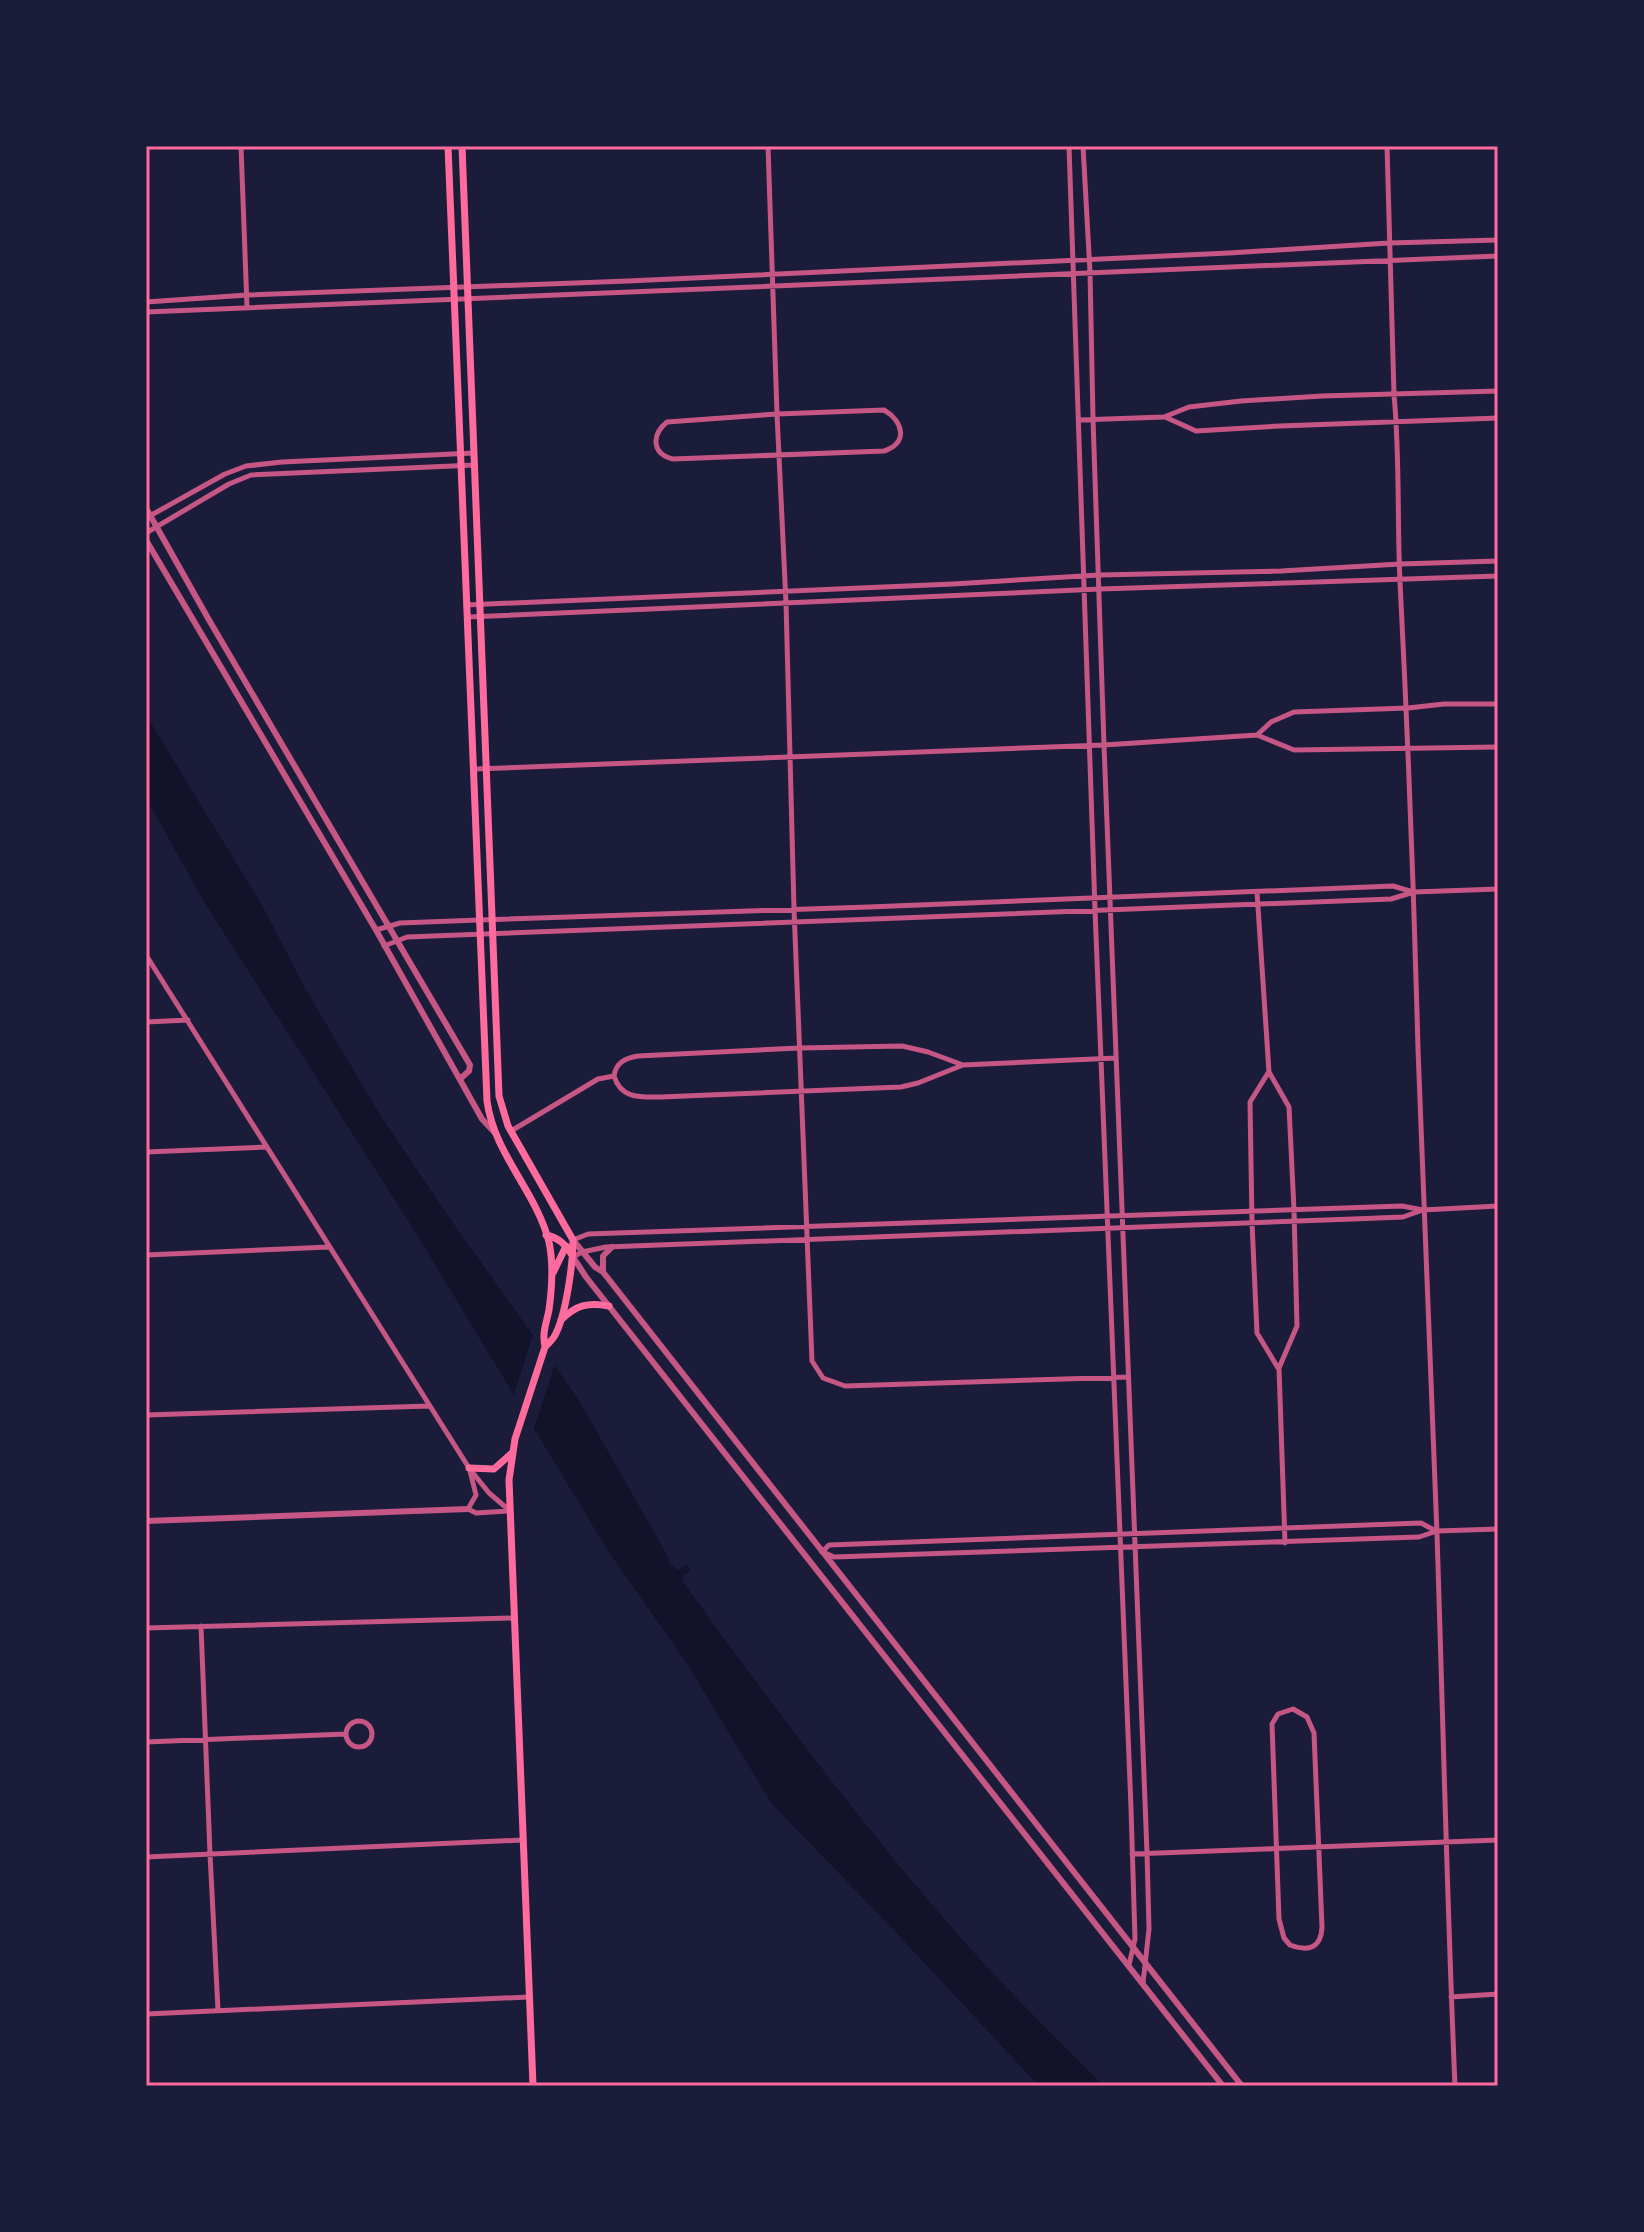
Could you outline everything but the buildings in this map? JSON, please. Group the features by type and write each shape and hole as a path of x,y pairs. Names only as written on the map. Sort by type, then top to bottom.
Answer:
{"main road":[{"path":"448,146 487,1101 496,1134 535,1205 546,1235 552,1273 543,1335 545,1347"},
{"path":"462,146 495,1050 501,1106 570,1243 573,1257 559,1322 554,1337 545,1347 521,1420 509,1480 533,2086"},
{"path":"546,1235 570,1243"},
{"path":"552,1273 570,1243"},
{"path":"559,1322 581,1305 609,1306"},
{"path":"469,1468 494,1469 513,1452"}],"street":[{"path":"241,146 247,307"},
{"path":"654,146 660,146"},
{"path":"768,146 810,1353 814,1367 823,1378 837,1385 854,1386 1128,1377"},
{"path":"1069,146 1132,1854 1134,1921 1129,1965"},
{"path":"1083,146 1147,1853 1149,1929 1143,1984"},
{"path":"1387,146 1455,2086"},
{"path":"146,302 1498,240"},
{"path":"146,312 1498,256"},
{"path":"1079,420 1164,417 1189,407 1241,401 1498,391"},
{"path":"884,410 895,416 900,426 896,443 884,451 779,456 673,459 663,457 656,448 655,439 659,429 667,422 777,414 884,410"},
{"path":"1164,417 1196,431 1498,418"},
{"path":"460,1079 469,1071 470,1065 215,631 157,526 147,514 246,466 474,453"},
{"path":"146,533 229,484 251,475 475,465"},
{"path":"146,540 376,930 486,1125 496,1134"},
{"path":"466,605 1099,575 1498,561"},
{"path":"467,617 1100,589 1498,576"},
{"path":"1257,735 1271,722 1294,712 1498,704"},
{"path":"473,769 1104,745 1257,735 1294,750 1498,747"},
{"path":"376,930 389,925 479,920 1393,886 1414,892"},
{"path":"384,946 407,937 1391,899 1414,892 1498,889"},
{"path":"1257,892 1269,1072 1289,1107 1294,1210 1297,1326 1279,1368 1285,1543"},
{"path":"146,955 469,1468 492,1496 509,1510"},
{"path":"146,1022 188,1020"},
{"path":"963,1065 902,1046 799,1048 631,1057 618,1064 614,1076 623,1092 636,1096 801,1091 901,1087 963,1065 1116,1058"},
{"path":"1269,1072 1250,1102 1252,1223 1257,1333 1279,1368"},
{"path":"511,1131 598,1079 614,1076"},
{"path":"146,1152 267,1147"},
{"path":"1242,2086 603,1272 570,1243 588,1234 1252,1210 1402,1206 1423,1210 1498,1206"},
{"path":"1223,2086 573,1257 582,1252 612,1247 1403,1217 1423,1210"},
{"path":"146,1255 330,1247"},
{"path":"603,1272 603,1256 612,1247"},
{"path":"1112,1316 1126,1316"},
{"path":"146,1415 430,1406"},
{"path":"702,1425 713,1415"},
{"path":"468,1509 476,1495 469,1468"},
{"path":"146,1521 509,1510"},
{"path":"822,1552 829,1545 1421,1523 1437,1531"},
{"path":"804,1553 822,1552 834,1557 1285,1543 1419,1537 1437,1531 1498,1529"},
{"path":"146,1628 513,1618"},
{"path":"201,1626 218,2010"},
{"path":"871,1638 883,1630"},
{"path":"1288,1710 1303,1714 1314,1733 1319,1845 1321,1939 1315,1945 1302,1948 1290,1945 1281,1932 1276,1847 1272,1724 1278,1714 1288,1710"},
{"path":"937,1723 949,1714"},
{"path":"360,1721 368,1725 372,1732 368,1743 360,1747 349,1742 346,1734 349,1726 360,1721"},
{"path":"146,1742 346,1734"},
{"path":"146,1857 522,1840"},
{"path":"1132,1854 1498,1840"},
{"path":"1047,1862 1058,1853"},
{"path":"1117,1927 1134,1921"},
{"path":"1451,1997 1498,1994"},
{"path":"146,2014 529,1997"}],"shaded area":[{"path":"146,715 263,907 306,990 379,1113 577,1397 669,1562 677,1570 687,1565 691,1570 683,1576 683,1582 893,1858 984,1964 1104,2086 1039,2086 772,1804 688,1665 608,1551 418,1236 206,905 146,798"}],"pier":[{"path":"533,1335 556,1361 532,1434 512,1400"}]}
